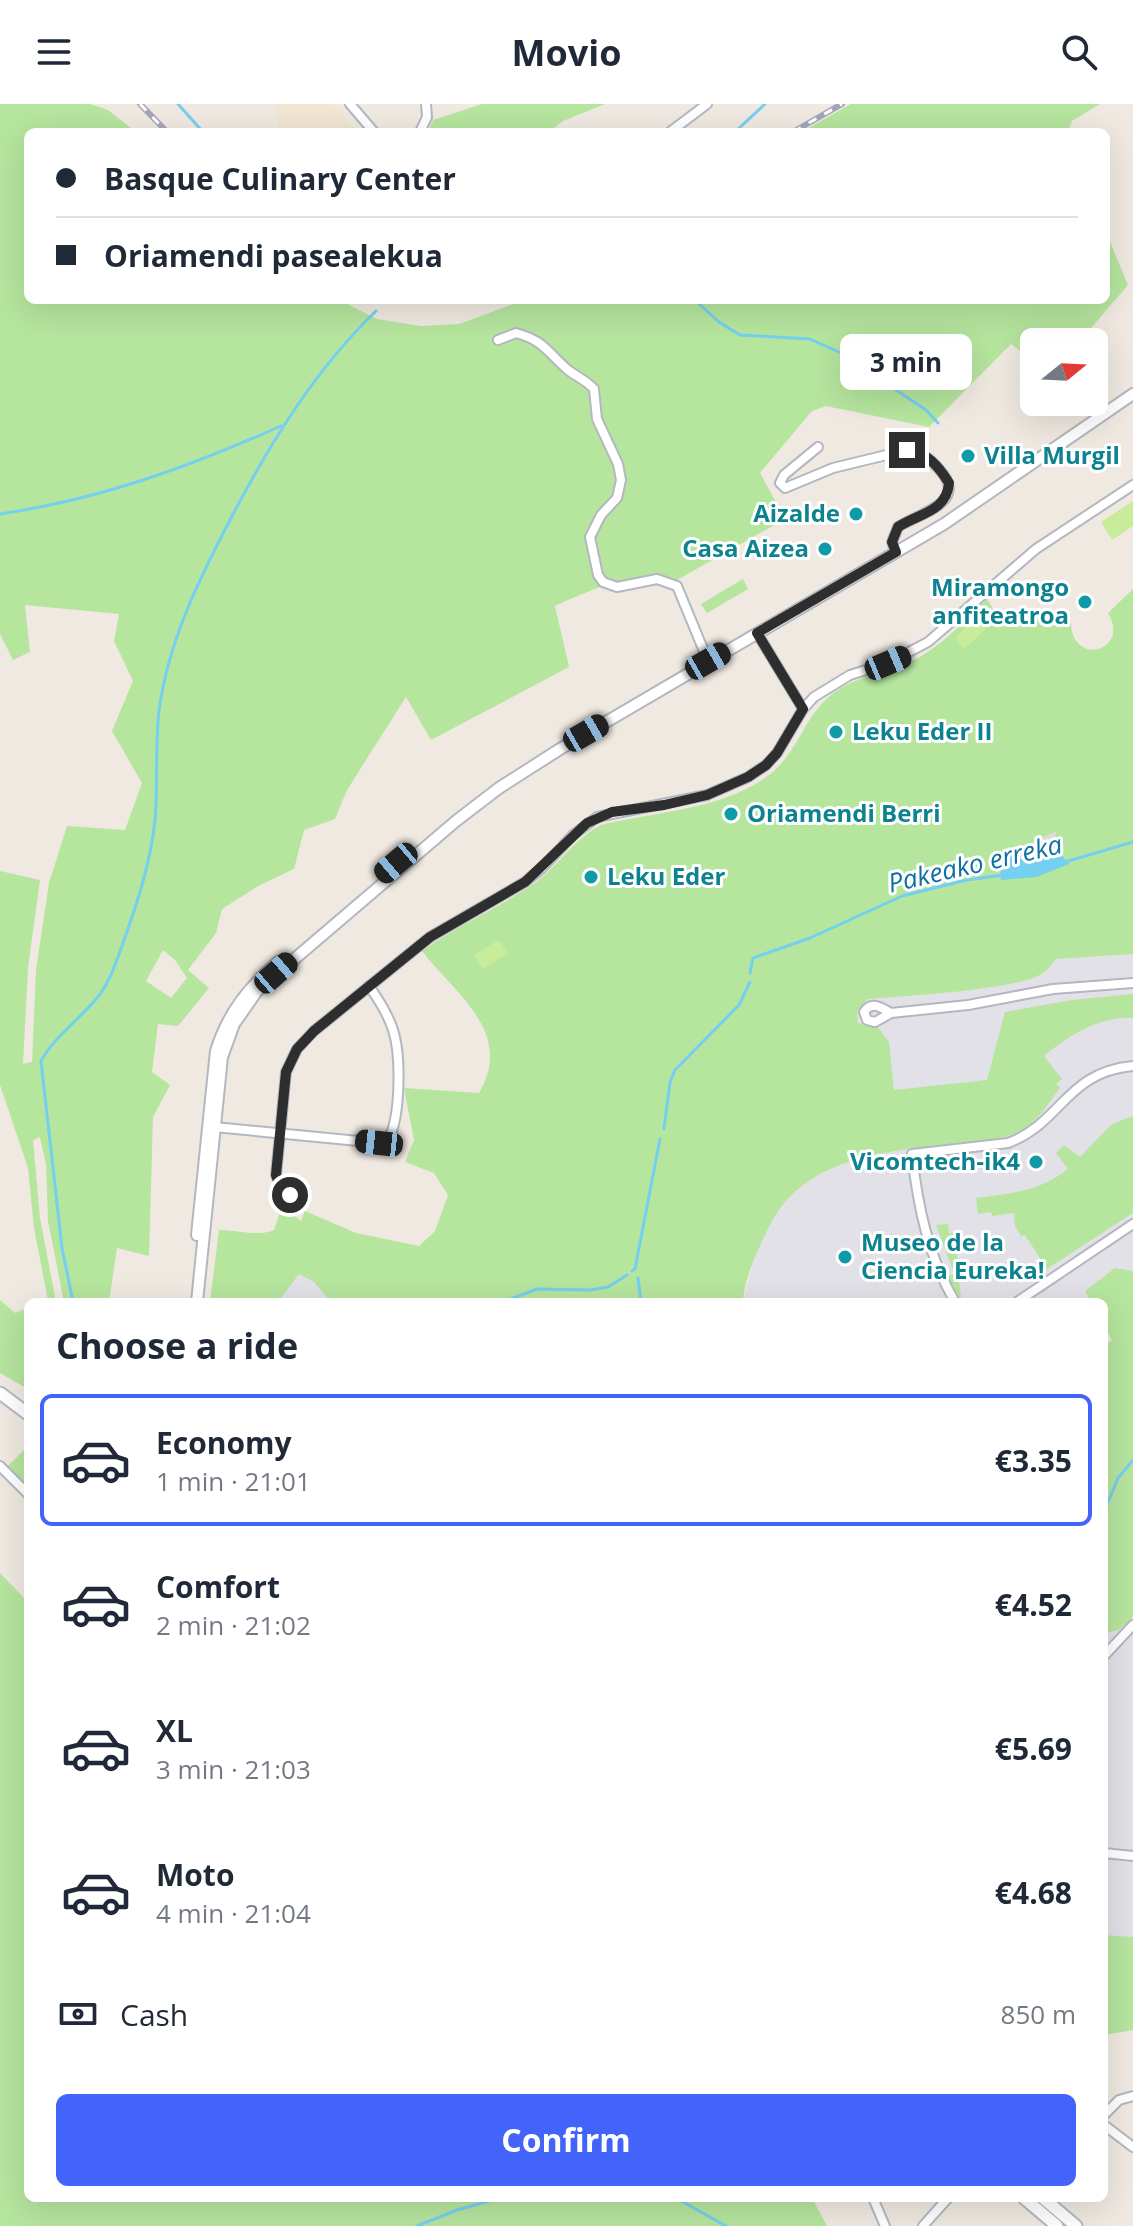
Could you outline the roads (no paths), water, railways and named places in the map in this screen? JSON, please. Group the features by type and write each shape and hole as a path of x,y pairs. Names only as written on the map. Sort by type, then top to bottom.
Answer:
{"main road":[{"path":"0,1393 24,1411"},
{"path":"1029,2202 1057,2226"},
{"path":"1048,2202 1076,2226"}],"street":[{"path":"350,104 371,128"},
{"path":"422,128 427,117 426,104"},
{"path":"675,128 707,104"},
{"path":"498,340 516,333 533,338 550,349 564,366 584,378 594,389 597,419 618,464 621,480 617,498 601,515 590,537 598,575 603,582 617,587 657,579 677,586 708,661"},
{"path":"197,1298 222,1057 234,1024 257,991 499,788 975,504 1133,394"},
{"path":"818,447 784,475 780,483 785,488 833,468 907,450 919,452 943,473 949,483 948,492 929,513 898,527 892,542 896,552"},
{"path":"280,1186 276,1175 289,1061 304,1040 369,986 442,928 525,882 573,835 597,817 695,798 748,777 777,753 803,709 834,683 906,656 928,642 1036,549 1133,485"},
{"path":"757,633 803,709"},
{"path":"190,1298 211,1083 223,1030 237,1005 254,983 466,805 499,788"},
{"path":"891,1013 968,1005 1053,989 1133,983"},
{"path":"214,1127 379,1143 387,1140 392,1132 396,1096 397,1046 384,1008 369,986"},
{"path":"953,1298 935,1262 922,1225 912,1154 1008,1143 1019,1139 1033,1132 1085,1081 1103,1072 1133,1066"},
{"path":"205,1149 214,1127 211,1083"},
{"path":"1023,1298 1133,1224"},
{"path":"0,1466 24,1490"},
{"path":"1108,1652 1133,1625"},
{"path":"1108,1853 1133,1856"},
{"path":"1108,2111 1119,2100 1133,2096"},
{"path":"1108,2128 1133,2147"},
{"path":"875,2202 885,2226"},
{"path":"923,2226 944,2202"}],"water":[{"path":"1050,847 1055,847 1069,864 1036,877 1001,880 999,863 1011,853 1022,860 1036,860"}],"waterway":[{"path":"178,104 199,128"},
{"path":"739,128 765,104"},
{"path":"699,304 719,322 740,335 810,339 841,353 926,410 938,423"},
{"path":"72,1298 62,1248 41,1061 101,992 109,979 133,913 153,835 163,685 177,636 197,588 246,490 295,408 333,358 376,311"},
{"path":"0,514 74,500 144,480 281,426"},
{"name":"Pakeako erreka","path":"1065,862 1133,842"},
{"name":"Pakeako erreka","path":"750,973 753,958 810,938 902,896 967,880 1003,875"},
{"name":"Pakeako erreka","path":"664,1129 670,1082 675,1070 739,1005 750,982"},
{"name":"Pakeako erreka","path":"632,1271 635,1269 660,1139"},
{"path":"513,1298 537,1289 590,1290 608,1287 627,1275"},
{"path":"638,1278 640,1298"},
{"path":"1108,1502 1118,1478 1133,1460"},
{"path":"417,2226 486,2202"},
{"path":"683,2202 726,2226"}],"railway":[{"path":"140,104 163,128"},
{"path":"800,128 842,104"}],"place":[{"name":"Villa Murgil","path":"968,456"},
{"name":"Aizalde","path":"856,514"},
{"name":"Casa Aizea","path":"825,549"},
{"name":"Miramongo anfiteatroa","path":"1085,602"},
{"name":"Leku Eder II","path":"836,732"},
{"name":"Oriamendi Berri","path":"731,814"},
{"name":"Leku Eder","path":"591,877"},
{"name":"Vicomtech-ik4","path":"1036,1162"},
{"name":"Museo de la Ciencia Eureka!","path":"845,1257"}]}
